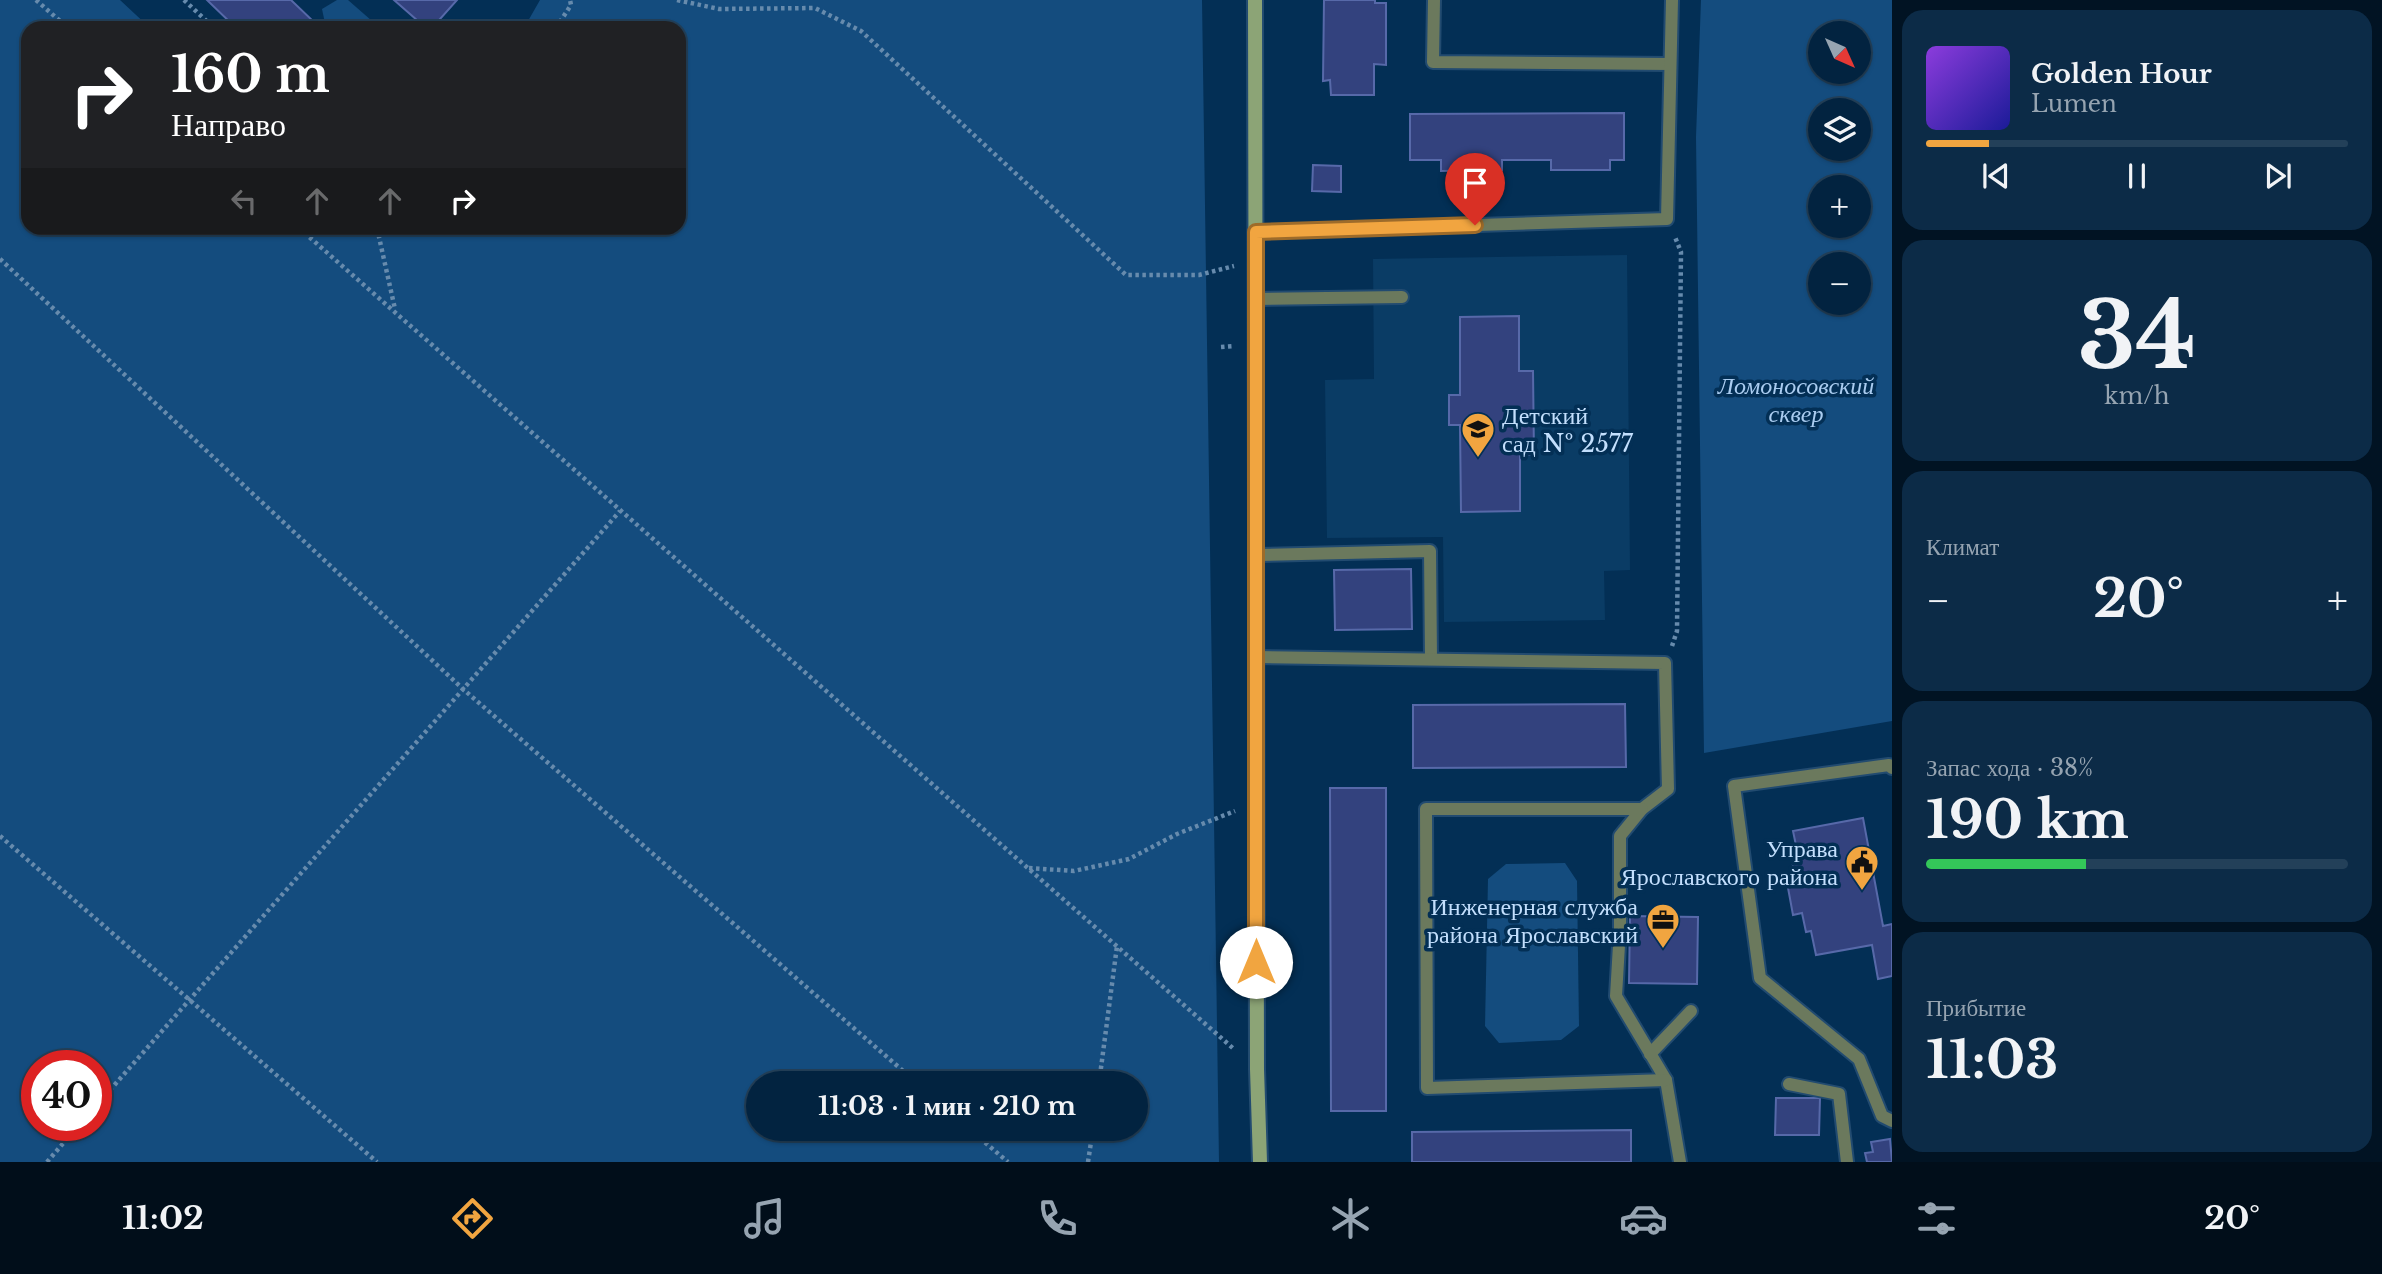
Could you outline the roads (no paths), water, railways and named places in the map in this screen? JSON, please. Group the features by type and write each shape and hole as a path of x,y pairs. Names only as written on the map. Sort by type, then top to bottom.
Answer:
{"street":[{"path":"1255,0 1257,1069 1260,1162"}],"lane":[{"path":"1434,0 1433,62 1670,64"},
{"path":"1256,232 1667,219 1672,0"},
{"path":"1256,299 1402,297"},
{"path":"1257,555 1430,551 1432,659"},
{"path":"1257,657 1665,663 1668,789 1642,809 1620,836 1620,928 1616,996 1666,1080 1680,1162"},
{"path":"1892,768 1889,765 1734,786 1760,978 1859,1059 1882,1116 1892,1121"},
{"path":"1642,809 1426,809 1427,1088 1666,1080"},
{"path":"1650,1054 1691,1011"},
{"path":"1789,1084 1839,1094 1847,1162"}],"place":[{"name":"Детский сад № 2577","path":"1478,459"},
{"name":"Управа Ярославского района","path":"1862,892"},
{"name":"Инженерная служба района Ярославский","path":"1663,950"}],"park label":[{"name":"Ломоносовский сквер","path":"1796,399"}]}
